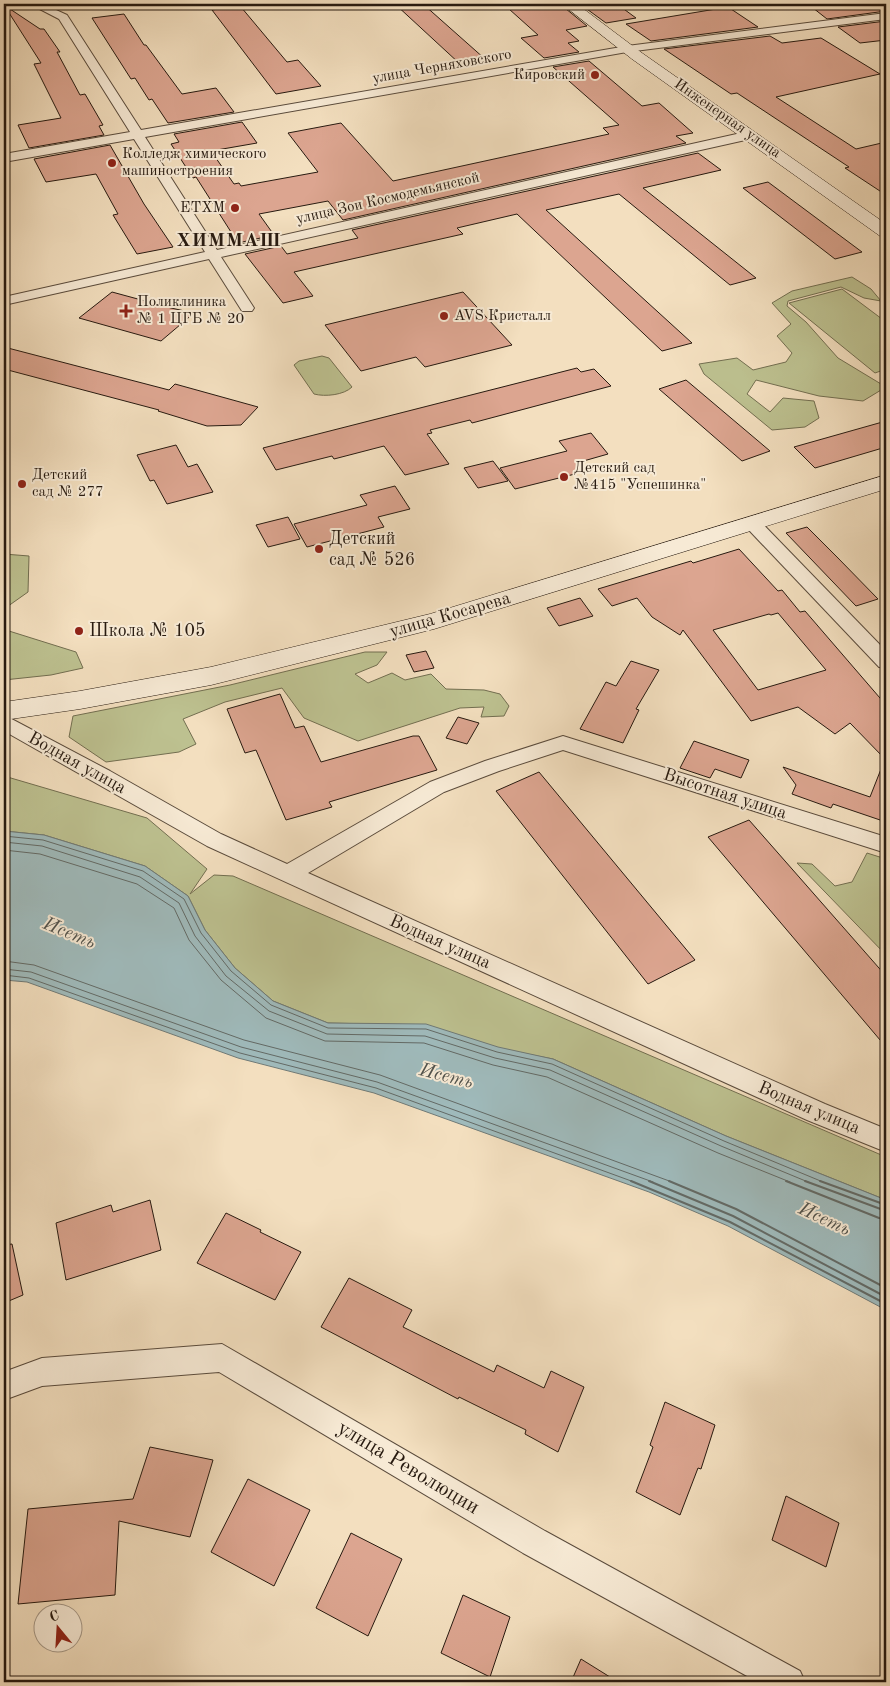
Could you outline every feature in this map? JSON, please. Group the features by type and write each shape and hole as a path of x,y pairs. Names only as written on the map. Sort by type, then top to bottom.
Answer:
{"street":[{"path":"35,4 63,18 247,308"},
{"name":"Инженерная улица","path":"569,4 627,49 886,232"},
{"name":"улица Черняховского","path":"4,158 627,49 886,16"},
{"name":"улица Зои Космодемьянской","path":"4,301 750,136"},
{"name":"улица Косарева","path":"4,711 193,680 343,645 434,621 886,482"},
{"path":"752,523 886,662"},
{"name":"Водная улица","path":"4,722 104,776 214,840 807,1108 886,1141"},
{"name":"Высотная улица","path":"289,873 437,788 492,766 563,743 886,845"},
{"name":"улица Революции","path":"4,1386 42,1372 222,1358 534,1542 789,1682"}],"green space":[{"path":"852,277 871,289 881,301 864,298 841,287 788,301 787,306 806,322 838,358 886,387 863,401 819,396 756,380 747,394 770,412 783,398 814,401 819,418 805,427 772,430 704,374 699,364 737,358 753,370 786,362 792,353 777,336 791,324 772,303 792,291"},
{"path":"842,289 886,322 886,369 875,373 789,303"},
{"path":"322,356 329,358 352,387 349,390 334,395 314,394 294,365 299,361"},
{"path":"4,554 29,556 28,592 4,609"},
{"path":"4,623 9,631 76,652 83,668 51,675 4,680"},
{"path":"365,652 387,652 377,665 355,674 368,683 392,673 405,680 431,674 446,689 484,690 500,694 509,706 504,716 481,717 484,707 460,708 358,741 304,718 282,688 225,702 183,719 196,744 179,752 106,762 69,737 73,716 230,685"},
{"path":"4,776 147,818 207,869 190,894 214,875 233,876 886,1157 886,1200 726,1136 553,1059 370,1024 328,1023 273,1001 235,968 205,930 188,896 145,866 44,835 4,831"},
{"path":"867,853 886,859 886,955 797,863 812,864 835,886 852,882"}],"water":[{"name":"Исеть","path":"4,831 44,835 145,866 188,896 205,930 235,968 273,1001 328,1023 426,1024 498,1047 553,1059 726,1136 886,1200 886,1310 728,1226 649,1192 374,1093 238,1058 27,982 4,980"}],"building":[{"path":"395,4 423,4 485,59 460,64"},
{"path":"507,4 560,4 587,26 566,30 579,41 568,43 579,52 544,58 521,38 538,35 509,9 513,9"},
{"path":"580,4 617,4 636,18 606,23"},
{"path":"808,4 886,4 886,11 827,19"},
{"path":"4,5 40,29 44,29 60,52 57,52 80,95 85,94 103,125 99,126 104,135 29,148 18,125 61,118 34,64 41,63"},
{"path":"241,7 287,62 298,60 321,86 276,94 212,10"},
{"path":"728,7 758,27 651,41 626,24"},
{"path":"124,14 144,45 146,45 182,94 216,88 234,112 168,123 152,99 149,100 135,78 131,79 92,18"},
{"path":"886,21 886,40 860,43 838,27"},
{"path":"770,36 782,43 821,38 880,74 776,97 856,149 886,142 886,195 845,168 849,167 737,93 731,94 664,49"},
{"path":"589,61 642,106 659,103 693,133 676,136 686,143 343,220 328,201 259,214 274,235 238,243 196,177 193,178 171,144 179,142 174,134 242,122 257,143 211,151 234,184 239,183 241,186 318,172 288,133 341,123 393,181 609,134 603,128 619,125 553,67"},
{"path":"110,145 144,204 173,247 137,254 113,215 118,214 96,174 46,182 34,159"},
{"path":"698,153 721,170 643,188 756,278 730,285 619,194 546,210 692,343 662,351 517,214 457,228 463,234 294,272 313,296 283,303 245,254 281,246 287,254 358,238 352,230"},
{"path":"768,182 862,252 835,259 743,188"},
{"path":"112,292 194,313 161,341 79,318"},
{"path":"463,292 512,345 425,367 416,357 361,371 325,325"},
{"path":"4,347 169,390 175,384 258,407 241,425 207,426 159,410 4,369"},
{"path":"577,368 581,372 594,369 611,386 472,423 470,420 430,430 432,433 427,434 449,464 405,475 384,446 334,459 332,456 276,470 263,448"},
{"path":"686,380 770,451 742,461 659,389"},
{"path":"886,421 886,447 815,468 794,447"},
{"path":"591,433 608,454 580,462 587,471 515,489 500,468 567,451 559,441"},
{"path":"176,445 188,467 197,464 213,492 167,504 154,480 150,481 137,455"},
{"path":"493,461 508,481 478,488 464,468"},
{"path":"395,486 410,509 378,517 384,527 307,547 294,524 367,505 360,495"},
{"path":"288,517 300,539 268,547 256,525"},
{"path":"807,527 878,599 856,606 786,533"},
{"path":"739,549 778,591 782,590 800,612 805,611 886,705 886,822 833,804 831,808 792,794 796,785 783,767 870,797 885,759 850,723 835,734 798,707 751,721 683,630 680,635 652,617 637,598 612,606 598,589 691,561 693,563","holes":["778,613 826,670 758,690 713,630"]},
{"path":"580,598 593,616 559,626 547,608"},
{"path":"426,651 434,668 414,672 406,655"},
{"path":"631,661 659,670 636,709 639,710 623,743 580,729 606,682 616,686"},
{"path":"280,694 295,728 304,726 321,762 413,736 419,736 437,770 329,802 332,807 286,820 256,750 245,753 227,709"},
{"path":"458,717 479,723 467,744 446,738"},
{"path":"694,741 749,760 741,778 715,769 710,778 680,768"},
{"path":"539,772 695,960 648,984 496,791"},
{"path":"749,820 886,976 886,1047 708,837"},
{"path":"150,1200 161,1250 66,1280 56,1223 111,1205 113,1212"},
{"path":"226,1213 301,1252 275,1300 197,1263"},
{"path":"12,1244 23,1295 4,1303 4,1245"},
{"path":"349,1278 412,1310 403,1327 494,1372 497,1365 544,1388 551,1371 584,1387 558,1452 525,1434 526,1430 459,1397 458,1399 321,1327"},
{"path":"665,1402 715,1425 701,1469 698,1468 680,1515 636,1492 653,1447 650,1445"},
{"path":"150,1447 213,1460 190,1537 119,1521 115,1595 18,1604 28,1509 133,1499"},
{"path":"248,1479 310,1510 274,1586 211,1552"},
{"path":"786,1496 839,1523 826,1567 772,1540"},
{"path":"351,1533 402,1559 368,1636 316,1608"},
{"path":"463,1595 510,1617 490,1677 441,1653"},
{"path":"581,1659 618,1682 571,1682"}],"place":[{"name":"Кировский","path":"595,75"},
{"name":"Колледж химического машиностроения","path":"112,163"},
{"name":"ЕТХМ","path":"235,208"},
{"name":"Поликлиника № 1 ЦГБ № 20","path":"126,311"},
{"name":"AVS Кристалл","path":"444,316"},
{"name":"Детский сад №415 \"Успешинка\"","path":"564,477"},
{"name":"Детcкий сад № 277","path":"22,484"},
{"name":"Детcкий сад № 526","path":"319,549"},
{"name":"Школа № 105","path":"79,631"}],"district":[{"name":"ХИММАШ","path":"229,241"}]}
